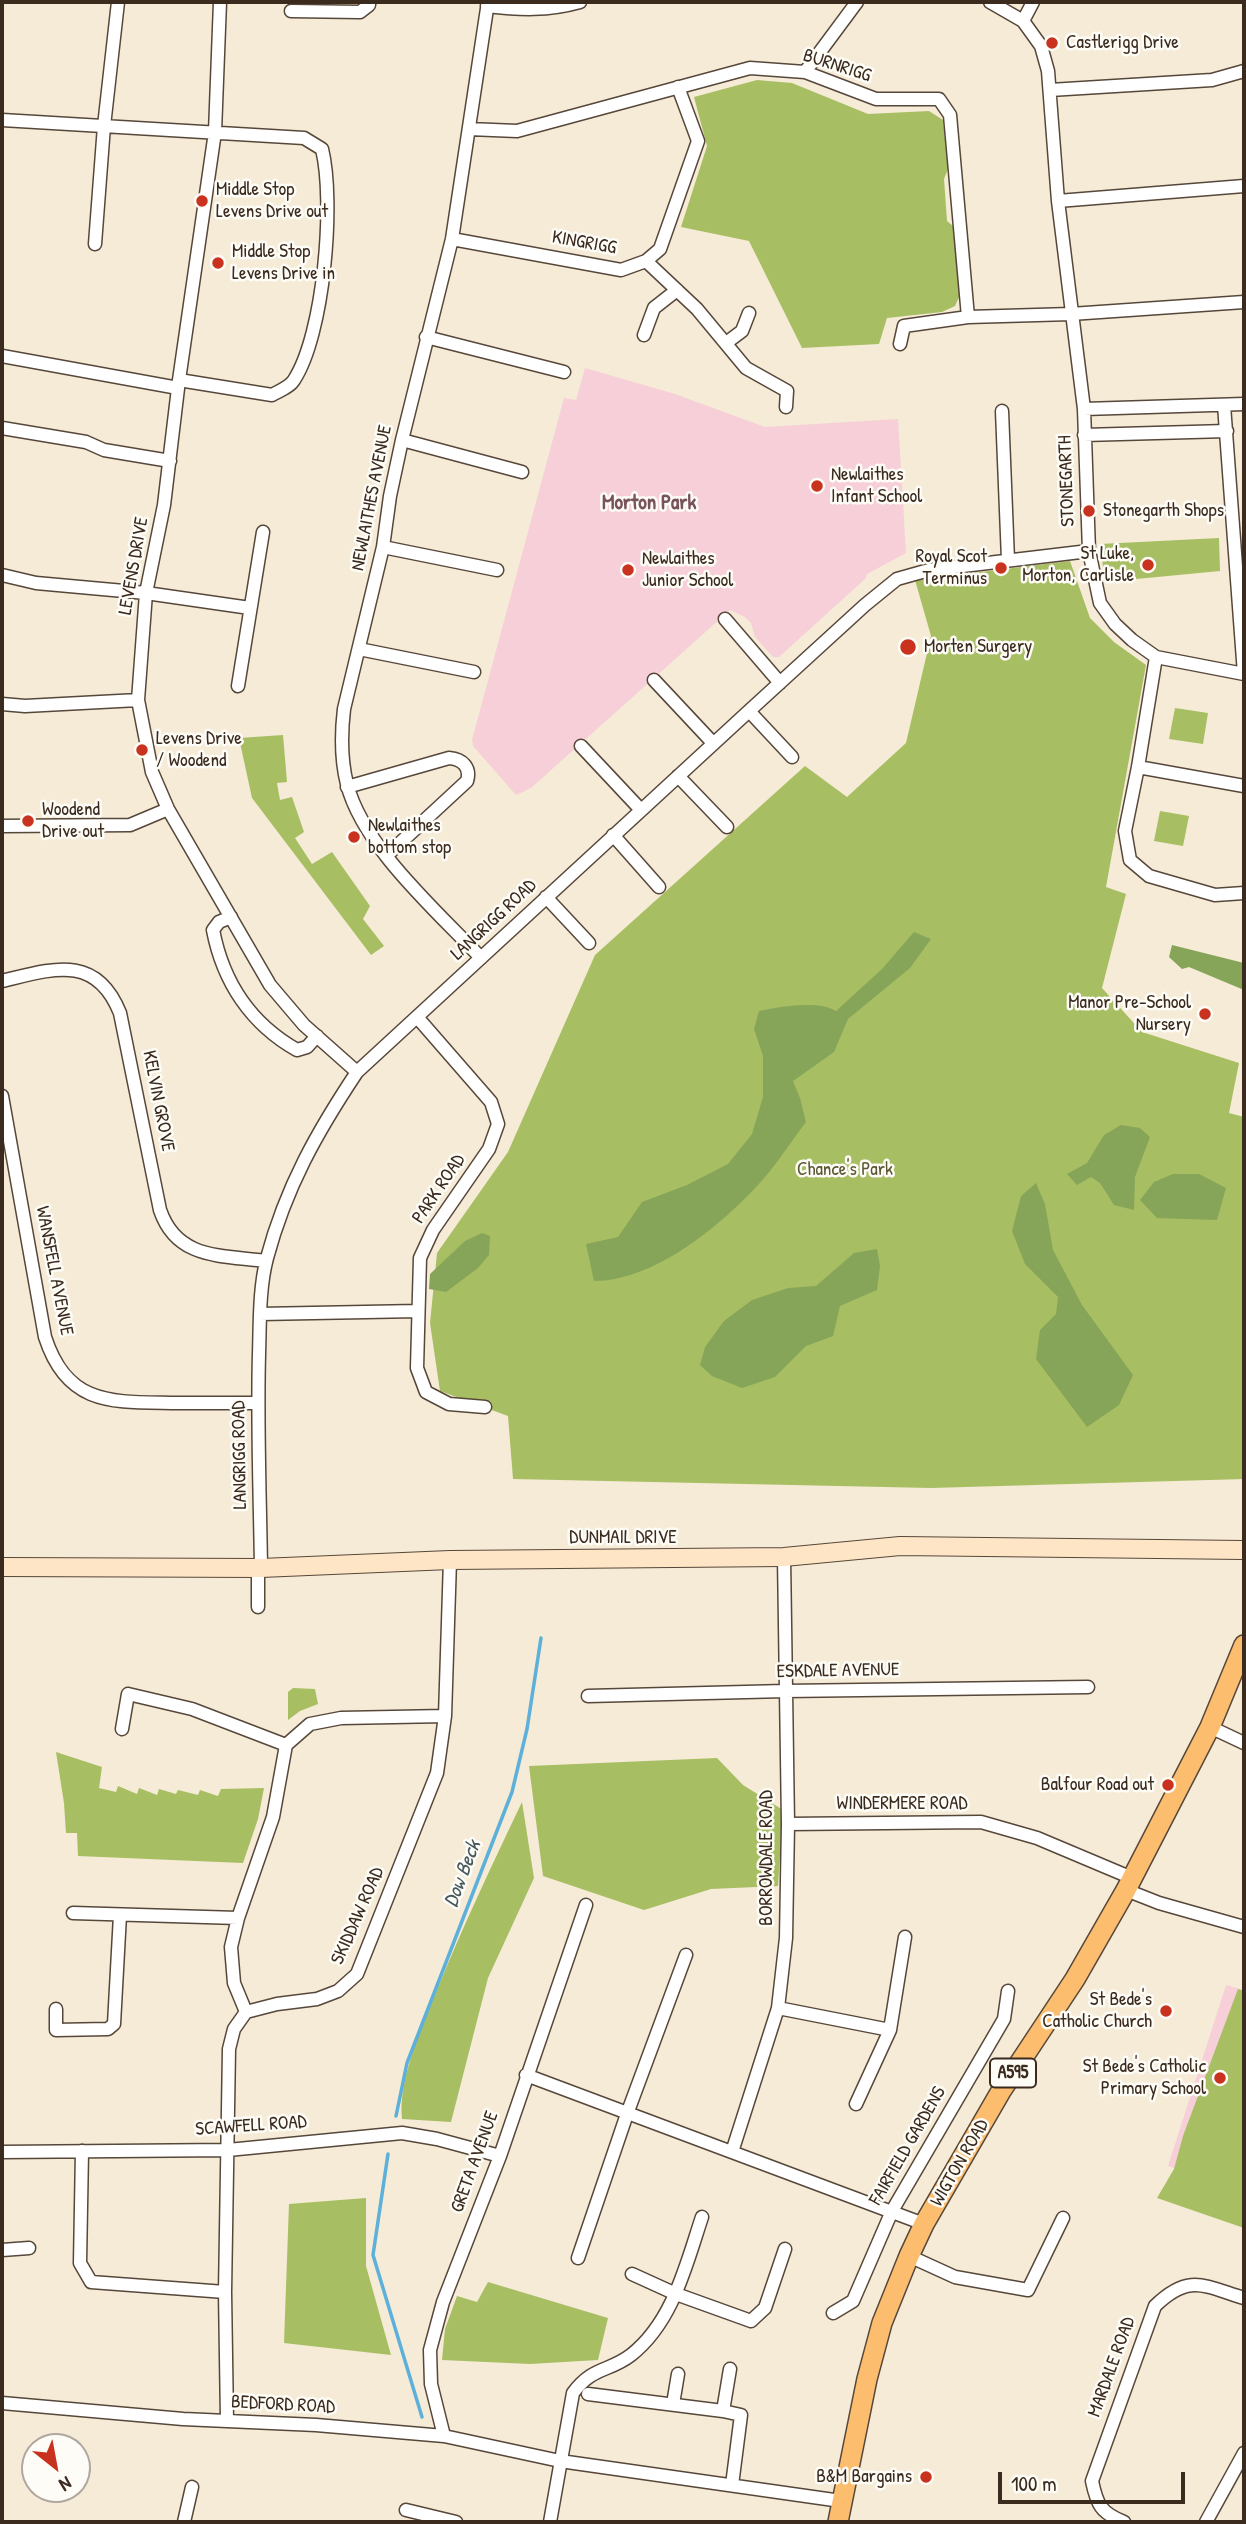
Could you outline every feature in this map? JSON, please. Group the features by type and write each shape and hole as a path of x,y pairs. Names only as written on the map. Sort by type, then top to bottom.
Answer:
{"main road":[{"name":"WIGTON ROAD","path":"838,2522 867,2379 882,2323 909,2256 924,2224 1001,2091 1075,1979 1129,1884 1209,1727 1244,1645"}],"street":[{"path":"95,244 104,126 118,2"},
{"name":"LEVENS DRIVE","path":"220,2 215,132 164,505 146,593 138,700 152,772 168,809 271,985 304,1025 357,1072"},
{"path":"291,11 360,12 369,2"},
{"path":"487,4 531,11 580,2"},
{"path":"805,72 857,2"},
{"name":"STONEGARTH","path":"990,2 1023,21 1041,46 1048,71 1058,201 1084,409 1089,551 1100,603 1123,632 1156,657 1244,674"},
{"path":"1023,21 1033,2"},
{"name":"NEWLAITHES AVENUE","path":"481,958 386,856 363,825 347,787 342,731 344,709 383,547 402,440 452,239 487,4"},
{"name":"BURNRIGG","path":"468,129 517,131 750,68 805,72 876,99 939,99 950,115 968,317"},
{"path":"1050,90 1212,80 1244,71"},
{"path":"678,88 698,141 660,249 646,261 697,309 746,368 787,391 786,407"},
{"path":"2,120 304,138 322,149 327,172 324,272 311,340 293,382 272,396 2,356"},
{"path":"1058,201 1244,187"},
{"name":"KINGRIGG","path":"452,239 621,270 646,261"},
{"path":"644,335 654,307 677,290"},
{"path":"900,344 904,326 968,317 1071,314 1244,302"},
{"path":"726,343 742,331 749,313"},
{"path":"426,337 564,372"},
{"path":"1084,409 1244,404"},
{"path":"1224,405 1240,544 1244,674"},
{"path":"1002,411 1008,560"},
{"path":"2,428 86,442 104,450 170,461"},
{"path":"1084,435 1227,431"},
{"path":"402,440 522,472"},
{"path":"238,686 263,532"},
{"path":"383,547 497,570"},
{"name":"LANGRIGG ROAD","path":"258,1607 260,1314 266,1261 288,1192 320,1129 357,1072 713,743 897,579 929,570 1089,551"},
{"path":"2,575 36,583 146,593 250,608"},
{"path":"725,619 780,683"},
{"path":"359,649 474,671"},
{"path":"1156,657 1125,831 1130,860 1149,876 1215,895 1244,893"},
{"path":"654,680 713,743"},
{"path":"2,704 25,706 138,700"},
{"path":"749,711 792,757"},
{"path":"581,746 641,810"},
{"path":"347,787 449,758 456,758 465,764 469,775 467,781 386,856"},
{"path":"1138,767 1244,786"},
{"path":"678,776 727,827"},
{"path":"2,827 130,825 168,809"},
{"path":"613,835 659,887"},
{"path":"546,897 589,943"},
{"path":"231,917 219,922 213,930 231,984 245,1007 298,1050 307,1047 317,1036"},
{"name":"KELVIN GROVE","path":"2,981 61,969 84,972 103,983 110,991 120,1013 160,1210 166,1226 180,1242 198,1251 266,1261"},
{"name":"PARK ROAD","path":"416,1017 491,1102 498,1124 489,1149 433,1230 420,1258 417,1368 426,1392 449,1404 485,1407"},
{"name":"WANSFELL AVENUE","path":"2,1096 45,1337 57,1364 67,1377 90,1394 116,1402 258,1403"},
{"path":"260,1314 418,1311"},
{"name":"DUNMAIL DRIVE","path":"2,1567 260,1568 450,1560 783,1557 900,1546 1244,1550"},
{"name":"BORROWDALE ROAD","path":"732,2152 778,2008 786,1938 788,1824 783,1557"},
{"name":"SKIDDAW ROAD","path":"246,2012 277,2004 317,1999 338,1991 357,1974 438,1773 444,1716 450,1560"},
{"name":"ESKDALE AVENUE","path":"588,1696 1088,1687"},
{"path":"122,1729 128,1694 192,1709 286,1745"},
{"path":"227,2421 225,2292 229,2049 234,2029 246,2012 234,1983 232,1947 238,1918 273,1816 286,1745 310,1724 341,1718 444,1716"},
{"path":"1209,1727 1244,1744"},
{"name":"WINDERMERE ROAD","path":"788,1824 981,1822 1037,1838 1129,1884 1159,1903 1244,1927"},
{"name":"GRETA AVENUE","path":"444,2436 431,2384 430,2350 443,2302 500,2156 586,1905"},
{"path":"73,1913 238,1918"},
{"path":"56,2010 56,2030 108,2029 114,2024 120,1914"},
{"path":"856,2104 890,2030 905,1937"},
{"path":"578,2258 627,2114 686,1955"},
{"name":"FAIRFIELD GARDENS","path":"832,2313 853,2301 892,2211 1004,2019 1008,1991"},
{"path":"778,2008 890,2030"},
{"path":"526,2075 924,2224"},
{"name":"SCAWFELL ROAD","path":"2,2152 228,2150 402,2133 437,2139 500,2156"},
{"path":"82,2151 80,2263 91,2282 225,2292"},
{"path":"550,2522 573,2393 584,2378 630,2356 651,2334 676,2294 702,2217"},
{"path":"909,2256 955,2277 1028,2290 1063,2218"},
{"path":"2,2250 29,2248"},
{"path":"632,2274 676,2294 751,2321 765,2308 785,2249"},
{"name":"MARDALE ROAD","path":"1124,2522 1107,2516 1095,2497 1092,2481 1155,2305 1171,2290 1195,2283 1244,2298"},
{"path":"723,2411 730,2369"},
{"path":"673,2404 678,2374"},
{"path":"588,2394 741,2415 732,2485"},
{"name":"BEDFORD ROAD","path":"2,2403 444,2436 561,2461 841,2501"},
{"path":"1206,2522 1244,2453"},
{"path":"184,2522 192,2487"},
{"path":"406,2510 456,2522"}],"shaded area":[{"name":"Newlaithes Junior School","path":"585,368 675,394 765,427 898,419 906,553 867,574 865,579 779,657 773,657 755,637 751,623 745,617 730,610 531,788 516,795 473,746 472,740 564,398 576,400"},
{"name":"St Bede's Catholic Primary School","path":"1226,1985 1244,1990 1244,2191 1168,2166"}],"green space":[{"path":"757,80 792,83 868,114 929,111 943,120 948,169 944,179 947,221 953,226 961,293 955,306 942,312 887,318 879,344 802,348 749,241 681,227 707,146 694,97"},
{"path":"1219,538 1220,571 1105,582 1100,544"},
{"name":"Chance's Park","path":"1070,561 1090,618 1114,642 1146,665 1106,887 1126,894 1102,988 1142,1032 1239,1063 1229,1113 1244,1117 1244,1479 931,1488 513,1479 508,1416 440,1391 430,1323 437,1253 508,1152 595,955 805,766 847,797 906,743 931,636 915,580"},
{"path":"1175,708 1208,713 1203,744 1169,739"},
{"path":"283,735 287,782 277,783 280,800 292,797 304,832 295,838 312,864 332,852 370,906 363,919 384,946 371,955 252,798 239,738"},
{"path":"1160,811 1189,816 1183,846 1154,841"},
{"path":"914,932 931,939 910,968 848,1019 834,1052 793,1081 806,1122 757,1186 704,1235 661,1262 616,1279 594,1281 586,1244 618,1237 642,1202 687,1185 728,1164 752,1134 763,1097 763,1056 754,1029 759,1011 809,1005 836,1011 882,969"},
{"path":"1172,945 1244,963 1244,990 1189,967 1182,969 1169,957"},
{"path":"1121,1125 1140,1128 1150,1137 1135,1177 1134,1210 1114,1205 1100,1183 1091,1177 1077,1185 1067,1174 1087,1163 1104,1135"},
{"path":"1173,1174 1199,1174 1226,1188 1217,1220 1157,1218 1140,1200 1154,1182"},
{"path":"1036,1183 1045,1204 1053,1250 1082,1305 1133,1375 1119,1405 1087,1427 1036,1359 1040,1330 1056,1314 1058,1297 1025,1264 1012,1231 1021,1196"},
{"path":"482,1233 490,1236 489,1255 478,1268 446,1292 429,1289 430,1274 465,1241"},
{"path":"877,1249 880,1266 877,1290 840,1306 833,1336 806,1346 775,1377 742,1388 712,1376 700,1365 705,1347 724,1321 752,1300 788,1288 816,1286 854,1253"},
{"path":"293,1688 315,1689 318,1704 300,1711 288,1720 288,1692"},
{"path":"56,1752 102,1767 99,1788 116,1792 118,1786 137,1794 139,1788 157,1795 159,1789 176,1794 178,1790 198,1795 200,1790 218,1796 221,1789 264,1788 258,1819 243,1863 78,1856 77,1833 66,1833"},
{"path":"717,1758 743,1785 783,1810 778,1886 711,1889 644,1910 543,1876 529,1766"},
{"path":"522,1802 534,1878 488,1978 451,2122 402,2119 407,2070 418,2037 457,1942"},
{"name":"St Bede's Catholic Primary School","path":"1238,1989 1244,1991 1244,2228 1157,2198 1174,2169 1183,2136"},
{"path":"366,2198 366,2266 391,2355 284,2343 289,2204"},
{"path":"488,2282 608,2318 598,2360 530,2364 442,2360 445,2329 457,2296 477,2302"}],"waterway":[{"name":"Dow Beck","path":"396,2116 407,2063 512,1792 527,1729 541,1638"},
{"name":"Dow Beck","path":"388,2154 373,2255 422,2417"}],"place":[{"name":"Castlerigg Drive","path":"1052,43"},
{"name":"Middle Stop Levens Drive out","path":"202,201"},
{"name":"Middle Stop Levens Drive in","path":"218,263"},
{"name":"Newlaithes Infant School","path":"817,486"},
{"name":"Stonegarth Shops","path":"1089,511"},
{"name":"St Luke, Morton, Carlisle","path":"1148,565"},
{"name":"Royal Scot Terminus","path":"1001,568"},
{"name":"Newlaithes Junior School","path":"628,570"},
{"name":"Morten Surgery","path":"908,647"},
{"name":"Levens Drive / Woodend","path":"142,750"},
{"name":"Woodend Drive out","path":"28,821"},
{"name":"Newlaithes bottom stop","path":"354,837"},
{"name":"Manor Pre-School Nursery","path":"1205,1014"},
{"name":"Balfour Road out","path":"1168,1785"},
{"name":"St Bede's Catholic Church","path":"1166,2011"},
{"name":"St Bede's Catholic Primary School","path":"1220,2078"},
{"name":"B&M Bargains","path":"926,2477"}],"district":[{"name":"Morton Park","path":"649,503"}]}
